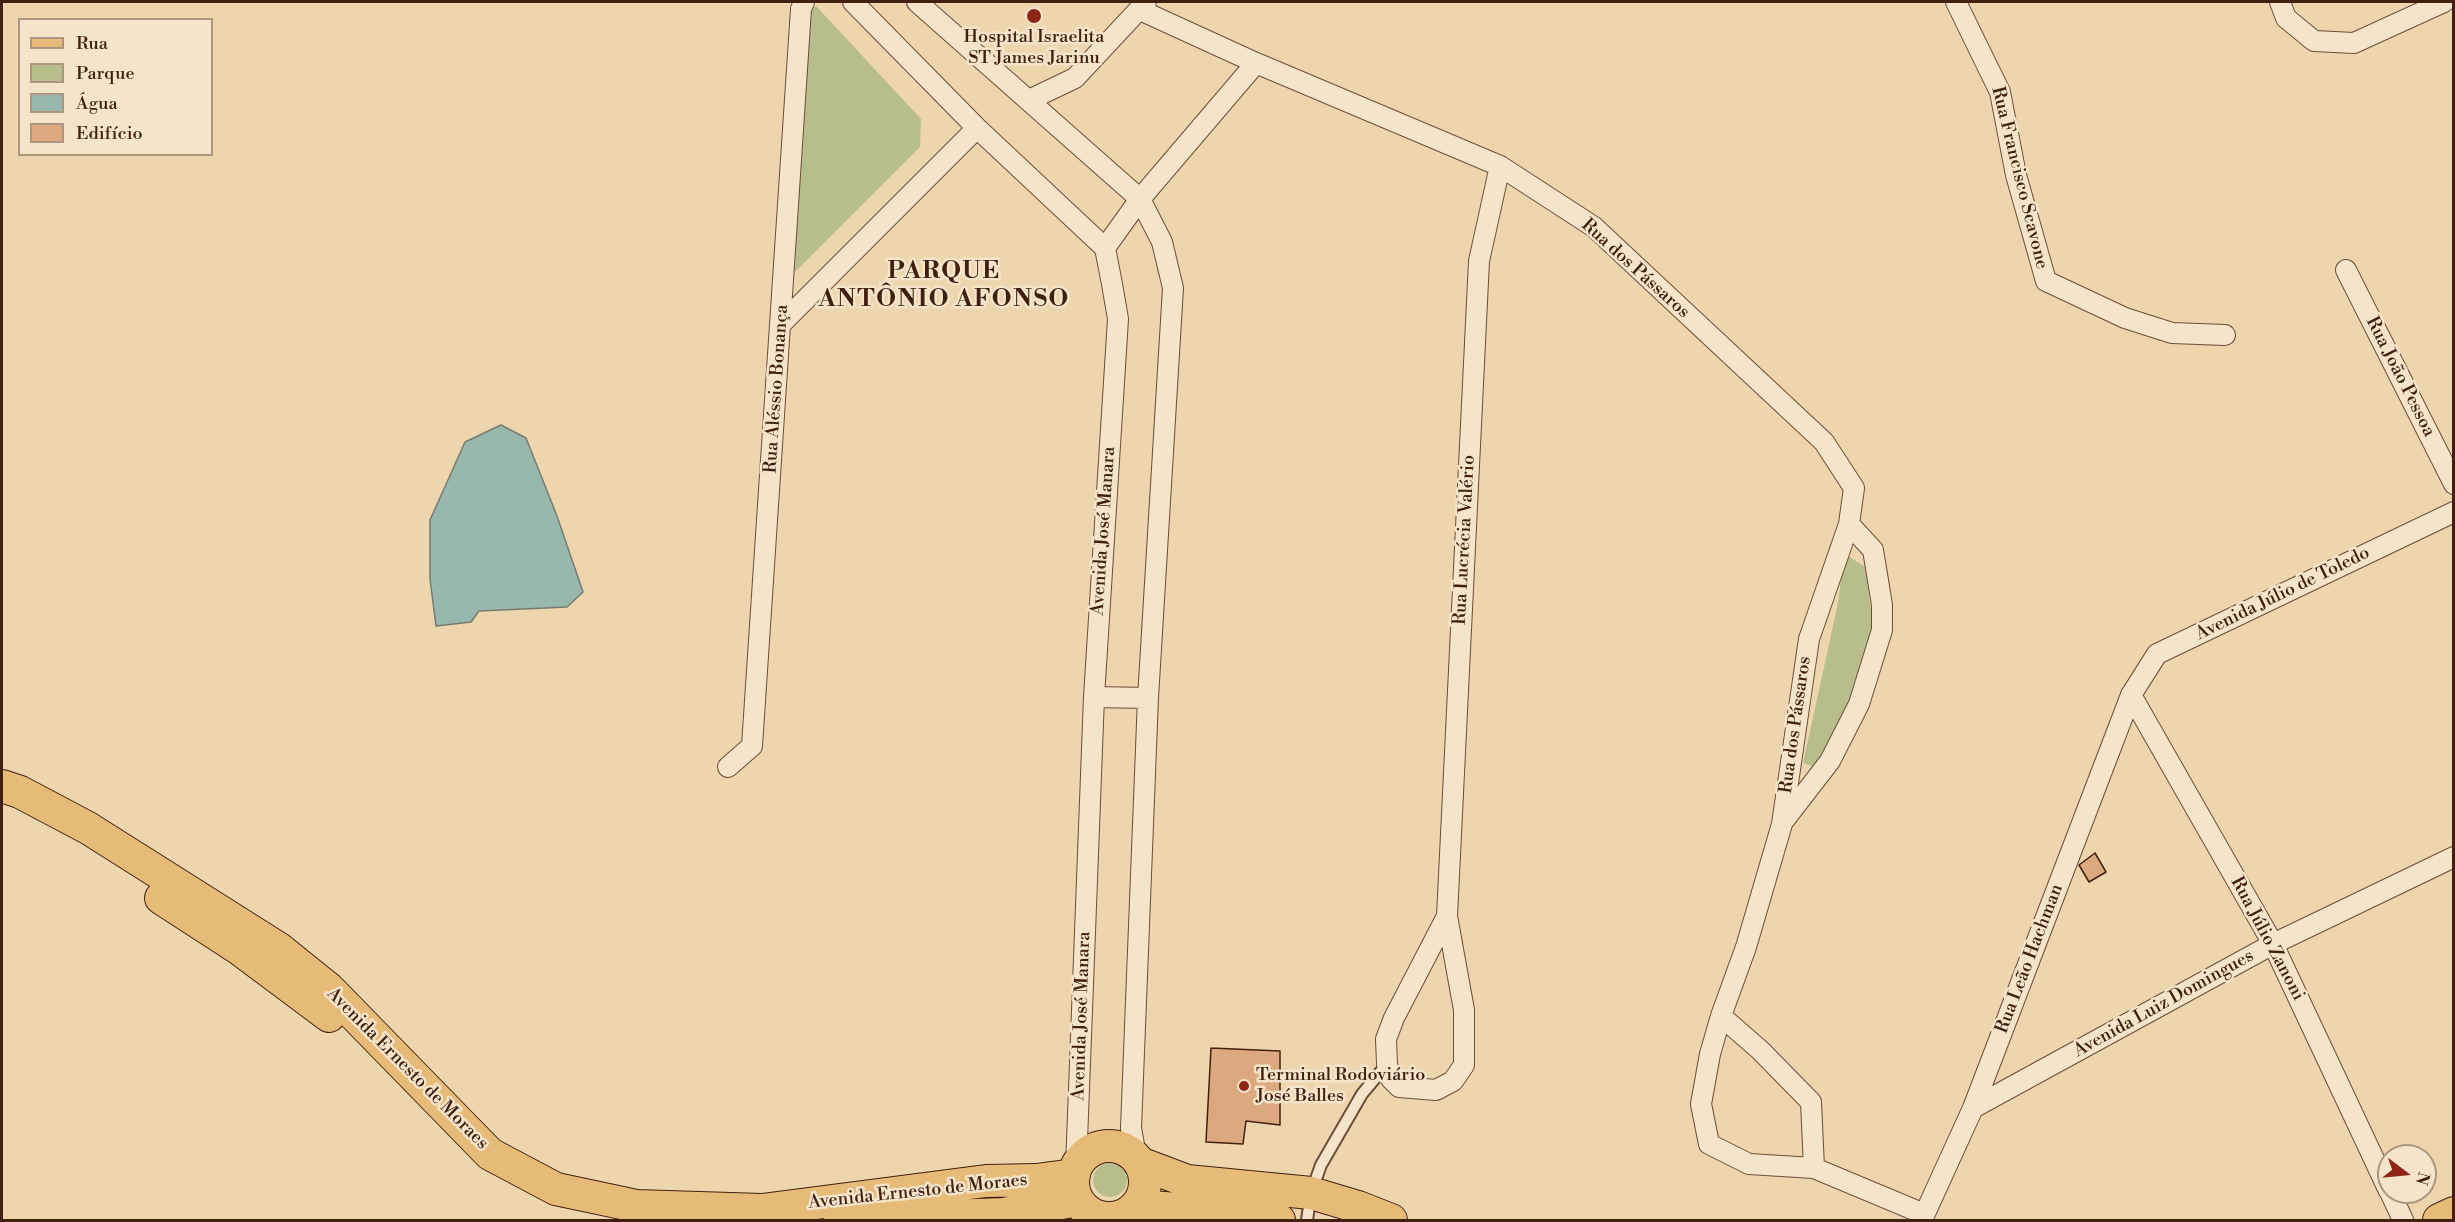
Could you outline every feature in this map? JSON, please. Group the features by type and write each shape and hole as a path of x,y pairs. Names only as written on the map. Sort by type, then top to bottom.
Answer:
{"main road":[{"name":"Avenida Ernesto de Moraes","path":"2,786 20,792 88,828 278,948 329,989 490,1154 556,1189 636,1206 762,1210 986,1181 1036,1180 1077,1194"},
{"name":"Avenida Ernesto de Moraes","path":"2,808 58,832 238,948 324,1011 460,1153 513,1190 561,1210 607,1221"},
{"path":"1279,1221 1218,1212 1130,1213 1110,1219 1091,1214 1077,1194 1089,1151 1108,1145 1128,1150 1139,1160 1187,1181 1309,1207 1358,1207 1391,1221"},
{"path":"1130,1213 1146,1184 1139,1160"},
{"name":"Avenida Ernesto de Moraes","path":"840,1221 1004,1214 1077,1194"},
{"path":"2439,1221 2454,1213"}],"street":[{"name":"Rua Aléssio Bonança","path":"728,767 752,746 782,323 801,9 804,2"},
{"path":"854,2 977,128 1105,248 1140,199 1256,63"},
{"path":"917,2 1140,199 1162,242 1173,288 1148,698 1131,1128 1139,1160"},
{"name":"Rua Francisco Scavone","path":"1956,2 2000,92 2016,175 2046,281 2125,318 2172,333 2225,335"},
{"path":"2280,2 2286,18 2314,41 2354,43 2444,2"},
{"path":"1029,100 1075,78 1143,6"},
{"name":"Rua dos Pássaros","path":"1143,6 1256,63 1500,166 1594,227 1824,442 1854,488 1849,524 1809,639 1782,824 1746,946 1710,1054 1701,1104 1709,1144 1749,1164 1814,1168 1923,1217"},
{"path":"782,323 977,128"},
{"name":"Rua Lucrécia Valério","path":"1447,916 1394,1018 1386,1039 1387,1064 1391,1079 1399,1087 1425,1091 1436,1090 1453,1081 1464,1065 1464,1010 1447,916 1479,261 1500,166"},
{"name":"Avenida José Manara","path":"1077,1194 1094,697 1118,319 1105,248"},
{"name":"Rua João Pessoa","path":"2346,270 2454,484"},
{"name":"Avenida Júlio de Toledo","path":"2131,695 2157,654 2454,512"},
{"name":"Rua dos Pássaros","path":"1782,824 1830,761 1859,704 1882,630 1882,605 1873,550 1849,524"},
{"name":"Rua Júlio Zanoni","path":"2131,695 2273,944 2377,1165"},
{"name":"Rua Leão Hachman","path":"1923,1217 1973,1108 2131,695"},
{"path":"1094,697 1148,698"},
{"name":"Avenida Luiz Domingues","path":"1973,1108 2273,944 2454,857"},
{"path":"1721,1016 1760,1050 1811,1102 1814,1168"},
{"name":"Rua Júlio Zanoni","path":"2395,1204 2403,1221"}],"lane":[{"path":"1309,1207 1321,1165 1362,1094 1387,1064"}],"green space":[{"path":"816,6 921,119 920,147 795,272 801,16"},
{"path":"1845,554 1865,567 1872,619 1867,656 1845,721 1817,768 1803,763 1837,608"},
{"path":"1110,1163 1122,1168 1127,1180 1122,1192 1110,1197 1098,1192 1093,1180 1098,1168"}],"water":[{"path":"501,425 526,438 557,516 583,592 567,607 479,611 471,622 436,626 430,579 430,520 465,442"}],"building":[{"path":"2095,853 2106,872 2089,882 2079,865"},
{"name":"Terminal Rodoviário José Balles","path":"1211,1048 1280,1051 1280,1125 1246,1121 1243,1144 1206,1142"}],"place":[{"name":"Hospital Israelita ST James Jarinu","path":"1034,16"},
{"name":"Terminal Rodoviário José Balles","path":"1244,1086"}],"district":[{"name":"PARQUE ANTÔNIO AFONSO","path":"944,286"}]}
